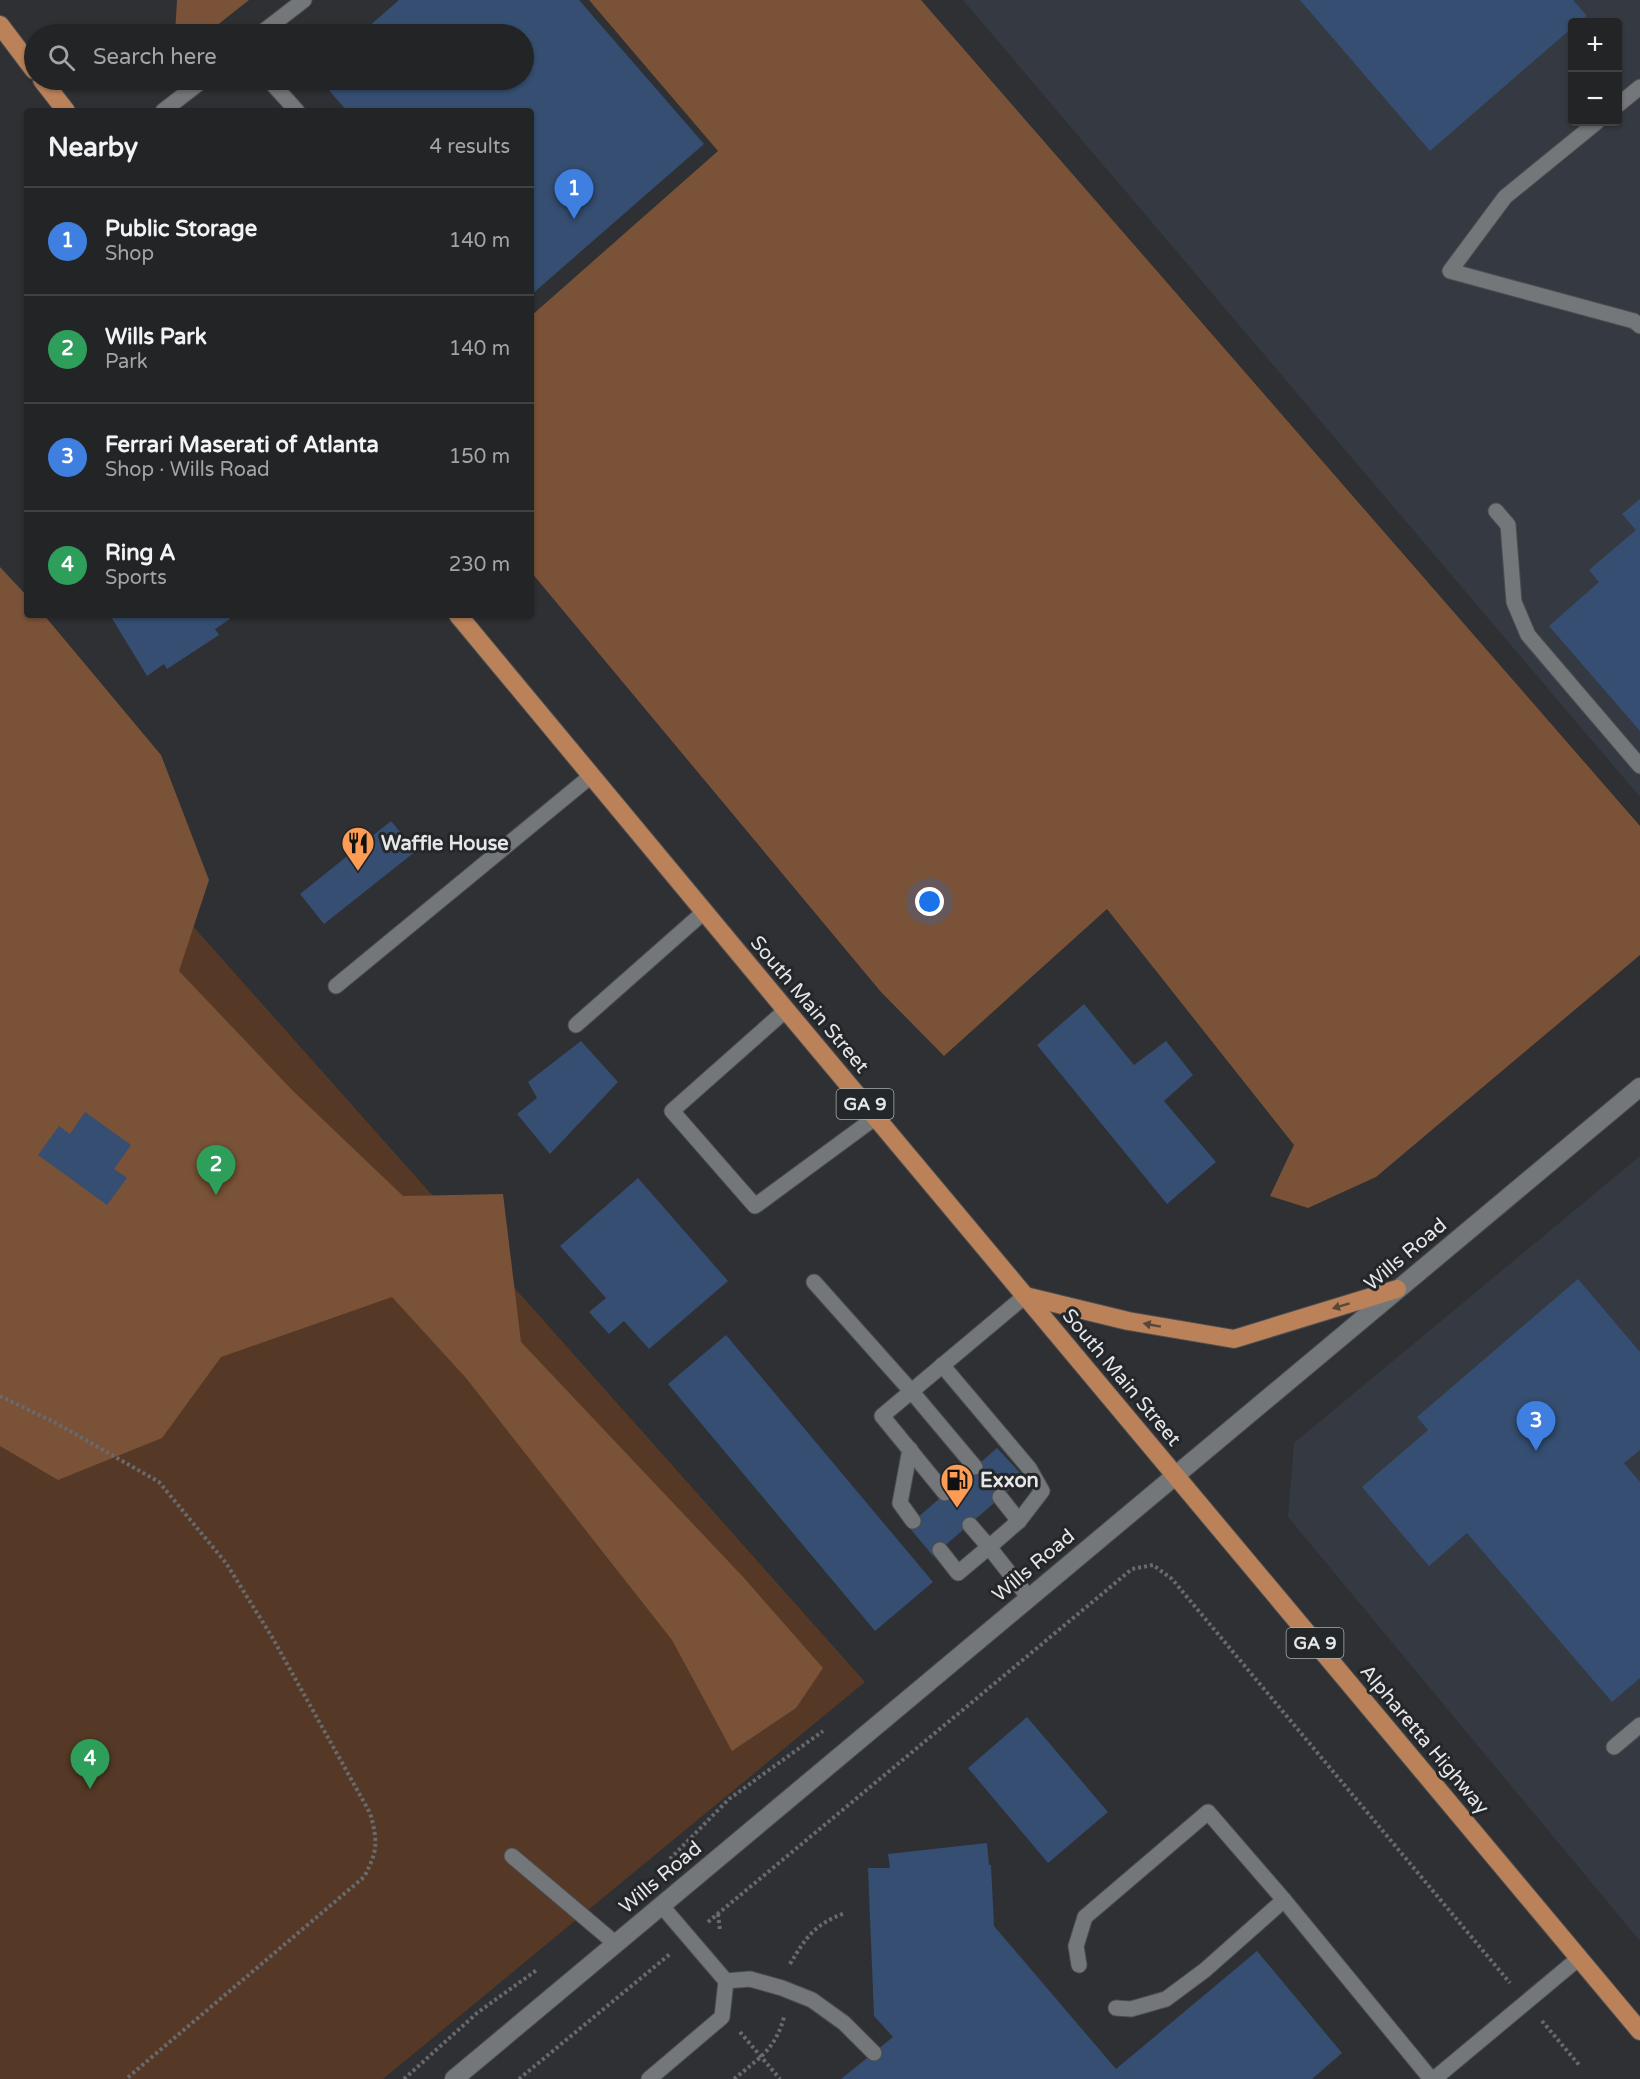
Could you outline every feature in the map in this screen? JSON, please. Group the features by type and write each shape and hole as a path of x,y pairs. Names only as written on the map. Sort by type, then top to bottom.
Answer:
{"highway":[{"path":"0,25 24,57"},
{"path":"50,90 64,108"},
{"name":"South Main Street","path":"460,618 1175,1476"},
{"path":"1025,1296 1128,1321 1234,1339 1397,1289"},
{"name":"Alpharetta Highway","path":"1175,1476 1640,2031"}],"street":[{"name":"Wills Road","path":"454,2079 1397,1289 1639,1090"}],"lane":[{"path":"273,24 304,0"},
{"path":"1622,101 1640,87"},
{"path":"168,108 190,90"},
{"path":"278,90 294,108"},
{"path":"1593,126 1505,197 1450,271 1634,321 1640,326"},
{"path":"1496,511 1508,525 1514,602 1528,635 1640,765"},
{"path":"336,986 591,776"},
{"path":"576,1025 704,912"},
{"path":"786,1010 672,1111 755,1206 876,1117"},
{"path":"814,1282 975,1467"},
{"path":"945,1493 882,1416 1025,1296"},
{"path":"940,1550 958,1573 1019,1521 1042,1491 1029,1468 942,1365"},
{"path":"910,1449 900,1503 914,1521"},
{"path":"1000,1497 1019,1521"},
{"path":"970,1524 1029,1598"},
{"path":"1614,1747 1640,1725"},
{"path":"1079,1965 1076,1946 1085,1917 1208,1812 1432,2079 1579,1958"},
{"path":"512,1856 616,1944"},
{"path":"1116,2008 1131,2008 1166,1999 1205,1970 1284,1900"},
{"path":"649,2079 722,2017 726,1981 661,1905"},
{"path":"726,1981 750,1980 782,1988 812,2000 844,2023 874,2053"}],"path":[{"path":"0,1396 56,1423 159,1482 226,1563 272,1637 370,1813 376,1834 374,1858 364,1877 294,1934 126,2079"},
{"path":"519,2079 1132,1569 1153,1565 1172,1579 1580,2066"},
{"path":"669,1860 729,1798 830,1726"},
{"path":"718,1913 721,1936"},
{"path":"789,1965 814,1930 826,1920 845,1913"},
{"path":"404,2079 477,2013 540,1968"},
{"path":"734,2079 768,2050 779,2034 785,2013"},
{"path":"736,2027 780,2079"}],"shaded area":[{"path":"177,0 249,0 219,24 176,24"},
{"path":"589,0 921,0 1640,826 1640,955 1376,1177 1308,1208 1270,1196 1294,1145 1107,909 944,1056 881,992 534,576 534,313 718,151"},
{"path":"963,0 1640,0 1640,797"},
{"path":"0,567 24,593 24,618 47,618 161,755 209,880 179,971 293,1091 403,1196 503,1194 521,1342 745,1579 823,1668 796,1708 732,1751 672,1640 466,1378 392,1297 221,1357 162,1438 58,1480 0,1446"},
{"path":"0,709 865,1682 383,2079 0,2079"},
{"path":"1640,1156 1640,1941 1288,1517 1294,1443"}],"building":[{"path":"399,0 579,0 704,144 534,292 534,108 344,108 329,90 534,90 534,24 371,24"},
{"path":"1300,0 1573,0 1587,16 1568,18 1568,31 1430,151"},
{"path":"1640,499 1640,731 1549,626 1599,582 1589,570 1636,530 1622,514"},
{"path":"112,618 230,619 215,629 219,635 167,669 164,664 147,676"},
{"name":"Waffle House","path":"391,821 416,851 324,924 300,894"},
{"path":"1084,1004 1134,1065 1166,1041 1193,1075 1164,1101 1216,1162 1167,1204 1037,1045"},
{"path":"581,1041 618,1082 550,1154 517,1114 537,1098 528,1082"},
{"path":"85,1112 131,1145 114,1169 127,1178 107,1205 38,1155 59,1126 70,1134"},
{"path":"638,1178 728,1281 649,1349 624,1321 609,1334 589,1312 606,1298 560,1246"},
{"path":"1578,1279 1640,1352 1640,1450 1624,1463 1640,1482 1640,1678 1612,1702 1467,1533 1429,1566 1362,1487 1428,1430 1417,1417"},
{"path":"726,1335 933,1582 875,1631 668,1384"},
{"name":"Exxon","path":"997,1448 1024,1477 933,1556 908,1526"},
{"path":"1027,1717 1108,1812 1048,1863 968,1768"},
{"path":"987,1843 989,1865 991,1865 994,1926 1116,2069 1257,1951 1342,2053 1312,2079 841,2079 893,2037 874,2016 868,1868 890,1868 888,1854"}],"place":[{"name":"Public Storage","path":"574,219"},
{"name":"Waffle House","path":"358,872"},
{"name":"Wills Park","path":"216,1195"},
{"name":"Ferrari Maserati of Atlanta","path":"1536,1451"},
{"name":"Exxon","path":"957,1509"},
{"name":"Ring A","path":"90,1789"}]}
